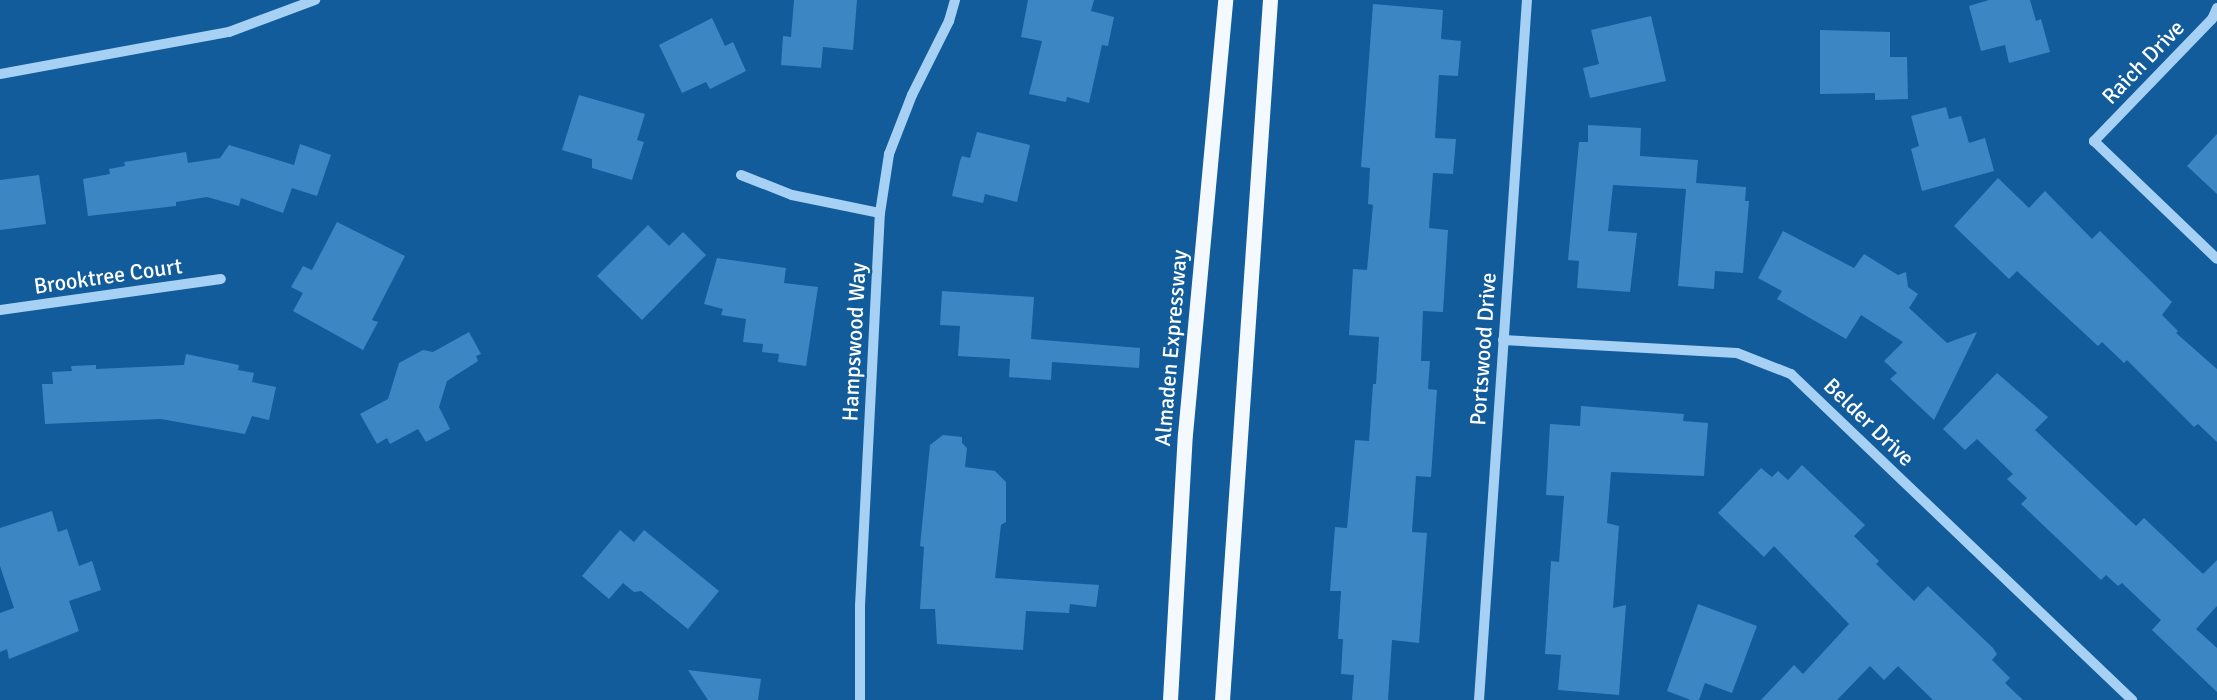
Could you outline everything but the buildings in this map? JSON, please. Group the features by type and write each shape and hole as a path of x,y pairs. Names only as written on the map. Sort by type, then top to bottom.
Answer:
{"main road":[{"name":"Almaden Expressway","path":"1170,700 1185,434 1225,0"},
{"path":"1222,700 1270,0"}],"street":[{"path":"0,74 229,32 315,0"},
{"name":"Hampswood Way","path":"860,700 860,606 880,213 889,154 912,95 949,21 955,0"},
{"name":"Portswood Drive","path":"1479,700 1527,0"},
{"name":"Raich Drive","path":"2217,8 2212,19 2094,141 2217,260"},
{"path":"741,175 792,195 880,213"},
{"name":"Brooktree Court","path":"0,310 221,279"},
{"name":"Belder Drive","path":"1503,340 1737,353 1791,375 2132,700"}]}
